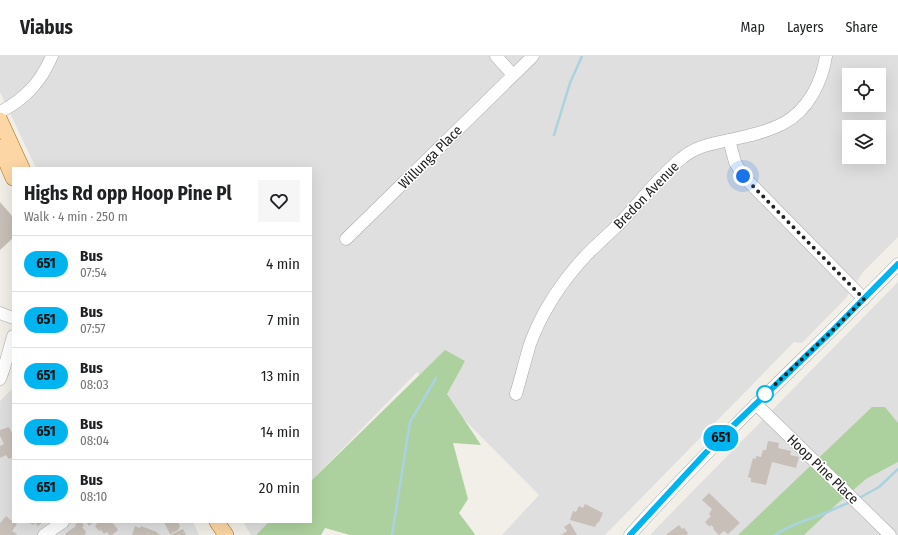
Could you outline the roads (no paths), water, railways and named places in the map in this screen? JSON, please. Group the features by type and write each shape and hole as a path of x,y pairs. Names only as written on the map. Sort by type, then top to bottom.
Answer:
{"main road":[{"path":"0,120 22,167"},
{"path":"0,146 12,176"},
{"path":"208,523 215,535"},
{"path":"218,523 226,535"}],"street":[{"path":"0,112 21,99 31,90 40,80 52,56"},
{"path":"496,56 514,75"},
{"name":"Willunga Place","path":"346,239 533,56"},
{"name":"Bredon Avenue","path":"516,394 531,344 540,321 551,300 577,265 621,222 666,173 695,148 766,130 785,122 801,110 820,80 826,56"},
{"path":"728,140 734,162 743,176 864,299"},
{"path":"630,535 713,445 831,332 898,264"},
{"path":"0,314 12,318"},
{"path":"0,379 12,340"},
{"name":"Hoop Pine Place","path":"756,404 890,535"},
{"path":"44,535 61,523"}],"waterway":[{"path":"554,135 570,83 582,56"},
{"path":"392,535 410,422 436,378"},
{"path":"861,497 879,487 898,469"},
{"path":"775,535 794,525 848,503"}]}
